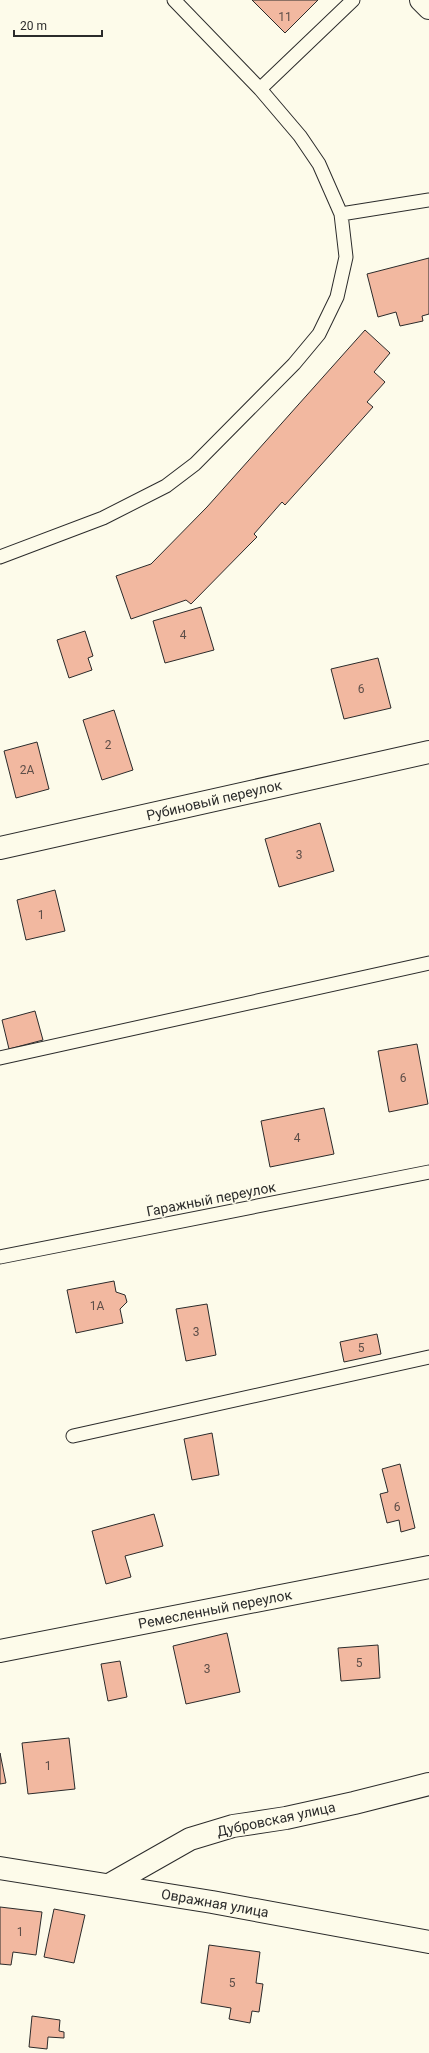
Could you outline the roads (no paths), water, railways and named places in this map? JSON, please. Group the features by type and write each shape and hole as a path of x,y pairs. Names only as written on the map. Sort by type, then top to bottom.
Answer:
{"street":[{"path":"422,0 429,8"},
{"name":"Рубиновый переулок","path":"0,848 429,752"},
{"name":"Ремесленный переулок","path":"0,1651 429,1567"},
{"name":"Дубровская улица","path":"109,1885 190,1839 233,1826 301,1815 429,1784"},
{"name":"Овражная улица","path":"0,1868 109,1885 429,1942"}],"lane":[{"path":"0,557 103,518 166,486 201,458 294,364 320,334 337,297 346,257 341,214 319,164 300,136 260,89 174,0"},
{"path":"260,89 352,0"},
{"path":"341,214 429,200"},
{"path":"0,1058 429,963"},
{"name":"Гаражный переулок","path":"0,1257 429,1172"},
{"path":"73,1436 429,1357"}]}
